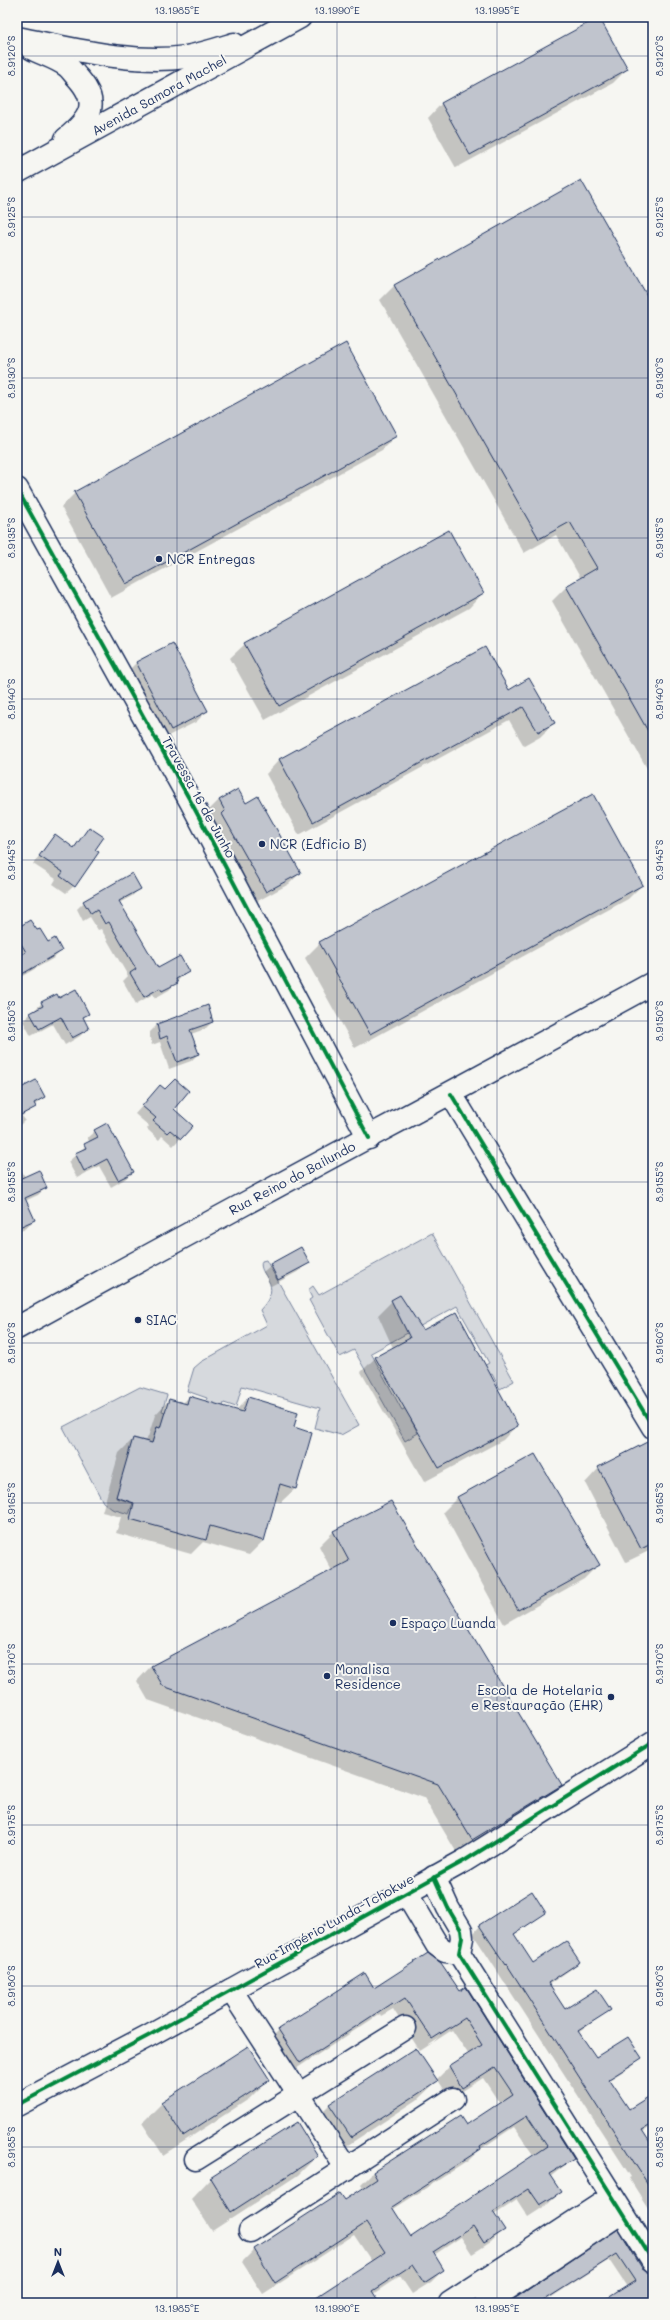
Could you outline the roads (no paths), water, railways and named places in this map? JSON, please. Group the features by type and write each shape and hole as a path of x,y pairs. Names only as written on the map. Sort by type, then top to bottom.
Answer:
{"street":[{"name":"Avenida Samora Machel","path":"17,172 42,160 300,17"},
{"path":"17,38 106,55 159,58 186,57 209,52 271,33"},
{"path":"17,41 67,66 89,90 91,104 88,116 80,127 42,160"},
{"name":"Travessa 16 de Junho","path":"17,489 191,802 369,1138"},
{"name":"Rua Reino do Bailundo","path":"17,1328 228,1211 369,1138 653,983"},
{"path":"451,1094 653,1427"},
{"name":"Rua Império Lunda-Tchokwe","path":"17,2104 231,1990 406,1893 569,1797 653,1743"},
{"path":"434,1877 448,1908 461,1930 462,1938 459,1953 653,2261"},
{"path":"406,1893 437,1945 445,1951 459,1953"},
{"path":"231,1990 347,2169"},
{"path":"196,2159 405,2028"},
{"path":"250,2231 454,2099"},
{"path":"450,2303 617,2205"},
{"path":"486,2303 617,2205"}],"place":[{"name":"NCR Entregas","path":"159,559"},
{"name":"NCR (Edficio B)","path":"262,844"},
{"name":"SIAC","path":"138,1320"},
{"name":"Espaço Luanda","path":"393,1623"},
{"name":"Monalisa Residence","path":"327,1676"},
{"name":"Escola de Hotelaria e Restauração (EHR)","path":"611,1697"}]}
